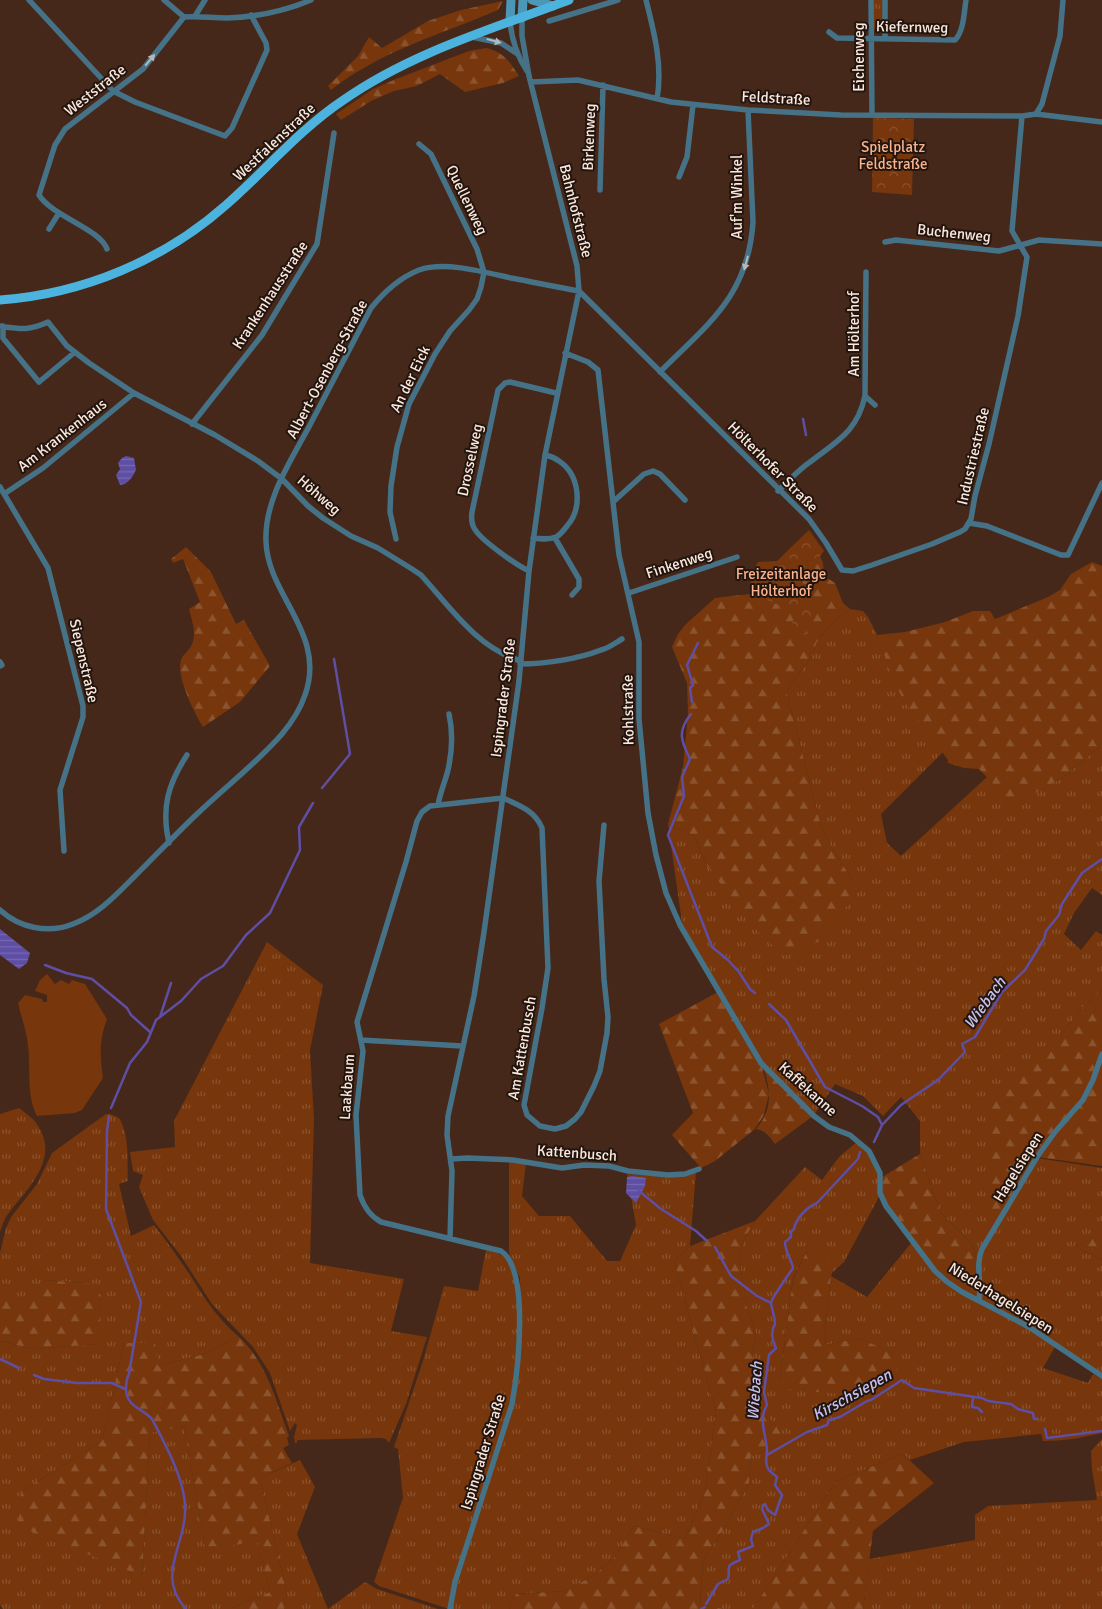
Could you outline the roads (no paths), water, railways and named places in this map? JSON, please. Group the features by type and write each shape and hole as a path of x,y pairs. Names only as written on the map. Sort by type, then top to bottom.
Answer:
{"main road":[{"name":"Westfalenstraße","path":"0,300 42,295 78,286 119,272 164,250 217,212 308,128 366,85 416,58 569,0"}],"street":[{"path":"28,0 113,91 135,102 201,128 227,136 267,50 266,43 250,15"},
{"path":"164,0 184,17 214,18 280,10 311,0"},
{"path":"195,16 205,0"},
{"path":"510,22 511,0"},
{"path":"522,18 523,0"},
{"path":"532,0 554,6"},
{"path":"549,21 618,0"},
{"path":"646,0 659,59 657,99"},
{"name":"Eichenweg","path":"871,0 872,115"},
{"name":"Eichenweg","path":"885,0 885,39"},
{"name":"Kiefernweg","path":"829,32 837,38 955,40 961,30 966,0"},
{"path":"1064,0 1060,36 1042,104 1036,114 1102,122"},
{"name":"Weststraße","path":"107,249 103,242 59,213 42,200 38,194 55,145 65,129 143,68 184,17"},
{"name":"Bahnhofstraße","path":"522,18 523,40 530,79 577,266 579,291 565,354"},
{"name":"Bahnhofstraße","path":"510,22 516,53 530,79"},
{"path":"469,37 501,42 516,53"},
{"name":"Feldstraße","path":"530,79 578,80 657,99 693,105 748,110 872,115 1022,116 1036,114"},
{"name":"Birkenweg","path":"600,190 603,85"},
{"path":"679,176 687,157 693,105"},
{"name":"Auf'm Winkel","path":"660,372 721,310 736,289 744,270 753,222 748,110"},
{"name":"Industriestraße","path":"1022,116 1012,231 1028,257 1018,316 969,523 987,526 1061,555 1068,555 1102,483"},
{"name":"Krankenhausstraße","path":"192,424 262,335 317,244 334,132"},
{"name":"Quellenweg","path":"419,144 431,154 477,249 484,272"},
{"path":"49,229 59,213"},
{"name":"Buchenweg","path":"885,242 896,240 1000,250 1020,245"},
{"path":"1020,245 1039,240 1102,244"},
{"name":"Albert-Osenberg-Straße","path":"0,910 20,923 38,929 52,930 72,925 94,913 112,899 281,735 298,713 306,692 310,665 299,622 272,568 266,545 268,515 282,479 371,308 382,295 394,284 420,270 447,267 484,272 579,291"},
{"name":"An der Eick","path":"396,539 390,512 391,486 396,448 407,410 435,354 477,299 484,272"},
{"name":"Am Hölterhof","path":"778,491 805,466 845,436 860,414 865,396 866,272"},
{"name":"Hölterhofer Straße","path":"579,291 815,526 842,570 853,571 932,544 960,532 969,523"},
{"name":"Höhweg","path":"1,326 21,329 35,328 48,322 67,346 89,363 134,393 258,461 282,479 308,506 323,518 351,536 378,548 412,569 429,584 464,624 493,648 520,663"},
{"path":"1,326 3,338 39,382 75,352"},
{"name":"Ispingrader Straße","path":"450,1609 455,1582 512,1404 517,1373 519,1293 514,1267 506,1254 501,1251 450,1238 451,1159 448,1116 478,969 503,798 533,538 545,455 565,354"},
{"name":"Kohlstraße","path":"565,354 588,362 598,370 619,555 639,642 639,719 648,814 666,893 680,925 761,1063"},
{"name":"Drosselweg","path":"529,571 519,567 476,531 471,520 472,512 498,390 504,383 510,382 556,393"},
{"name":"Am Krankenhaus","path":"4,494 43,468 134,393"},
{"name":"Am Hölterhof","path":"865,396 875,405"},
{"path":"533,538 545,540 555,538 560,534 574,517 578,502 575,482 568,470 559,461 545,455"},
{"path":"613,502 644,474 653,471 660,474 685,500"},
{"name":"Siepenstraße","path":"0,488 48,568 83,706 83,717 60,790 64,851"},
{"path":"555,538 579,579 579,587 572,595"},
{"name":"Finkenweg","path":"629,593 737,557"},
{"path":"520,663 591,654 605,649 622,639"},
{"path":"0,662 2,665 0,666"},
{"path":"438,805 448,771 451,752 452,728 449,714"},
{"path":"169,842 165,826 167,800 172,782 187,755"},
{"name":"Laakbaum","path":"450,1238 382,1222 369,1213 363,1203 360,1195 356,1137 358,1088 362,1063 361,1040 357,1022 422,812 430,806 503,798"},
{"name":"Am Kattenbusch","path":"503,798 534,815 542,828 548,968 524,1105 530,1118 536,1124 545,1128 561,1128 575,1120 594,1086 602,1062 608,1017 599,881 604,825"},
{"path":"361,1040 462,1046"},
{"name":"Hagelsiepen","path":"979,1300 981,1288 978,1266 982,1248 1037,1157 1055,1132 1083,1100 1093,1080 1102,1054"},
{"name":"Kaffekanne","path":"761,1063 819,1120 830,1127 850,1135 865,1146"},
{"name":"Niederhagelsiepen","path":"865,1146 876,1162 880,1173 880,1193 883,1200 925,1259 946,1281 1029,1327 1102,1376"},
{"name":"Kattenbusch","path":"451,1159 513,1160 562,1168 584,1165 609,1166 628,1171 661,1175 685,1174 699,1169"}],"waterway":[{"path":"803,419 806,435"},
{"path":"692,702 690,688 693,685 687,665 698,643"},
{"path":"322,788 350,754 334,659"},
{"path":"691,714 682,731 684,747 690,759 682,777 684,796 668,835 712,947 728,960 755,993"},
{"path":"111,1108 130,1063 147,1042 156,1020 181,1001 201,979 223,966 246,935 270,913 300,850 299,827 313,803"},
{"name":"Wiebach","path":"874,1142 882,1125 901,1105 938,1080 965,1052 962,1044 975,1037 1002,992 1025,970 1044,939 1046,931 1059,915 1062,904 1082,873 1102,859"},
{"path":"45,965 66,973 92,979 127,1008 131,1015 150,1032"},
{"path":"160,1017 171,983"},
{"path":"769,1004 786,1020 825,1087 862,1106 878,1117 882,1125"},
{"path":"109,1116 107,1131 106,1209 141,1302 126,1390 132,1404 152,1419 173,1460 181,1482 184,1493 185,1519 172,1571 177,1596 186,1609"},
{"name":"Wiebach","path":"706,1604 718,1584 728,1579 731,1564 740,1560 738,1552 753,1546 751,1539 753,1532 769,1524 762,1509 763,1505 765,1504 768,1510 775,1515 782,1495 775,1485 777,1477 766,1464 767,1450 763,1416 767,1405 764,1392 769,1355 776,1348 772,1336 775,1319 771,1303 793,1268 785,1242 791,1237 791,1232 802,1213 817,1203 858,1159 860,1152"},
{"path":"639,1191 661,1209 696,1231 707,1241"},
{"path":"715,1247 731,1276 757,1296 771,1303"},
{"path":"0,1359 19,1368"},
{"path":"34,1375 44,1379 77,1383 112,1383 125,1389"},
{"name":"Kirschsiepen","path":"767,1455 807,1432 827,1425 829,1420 840,1417 902,1380 914,1388 1011,1404 1018,1409 1033,1413 1034,1419 1037,1419"},
{"path":"973,1398 972,1407 978,1408 982,1412"},
{"name":"Kirschsiepen","path":"1045,1429 1047,1438 1102,1431"},
{"name":"Wiebach","path":"701,1609 705,1607"}],"park label":[{"name":"Spielplatz Feldstraße","path":"893,156"},
{"name":"Freizeitanlage Hölterhof","path":"781,582"}]}
